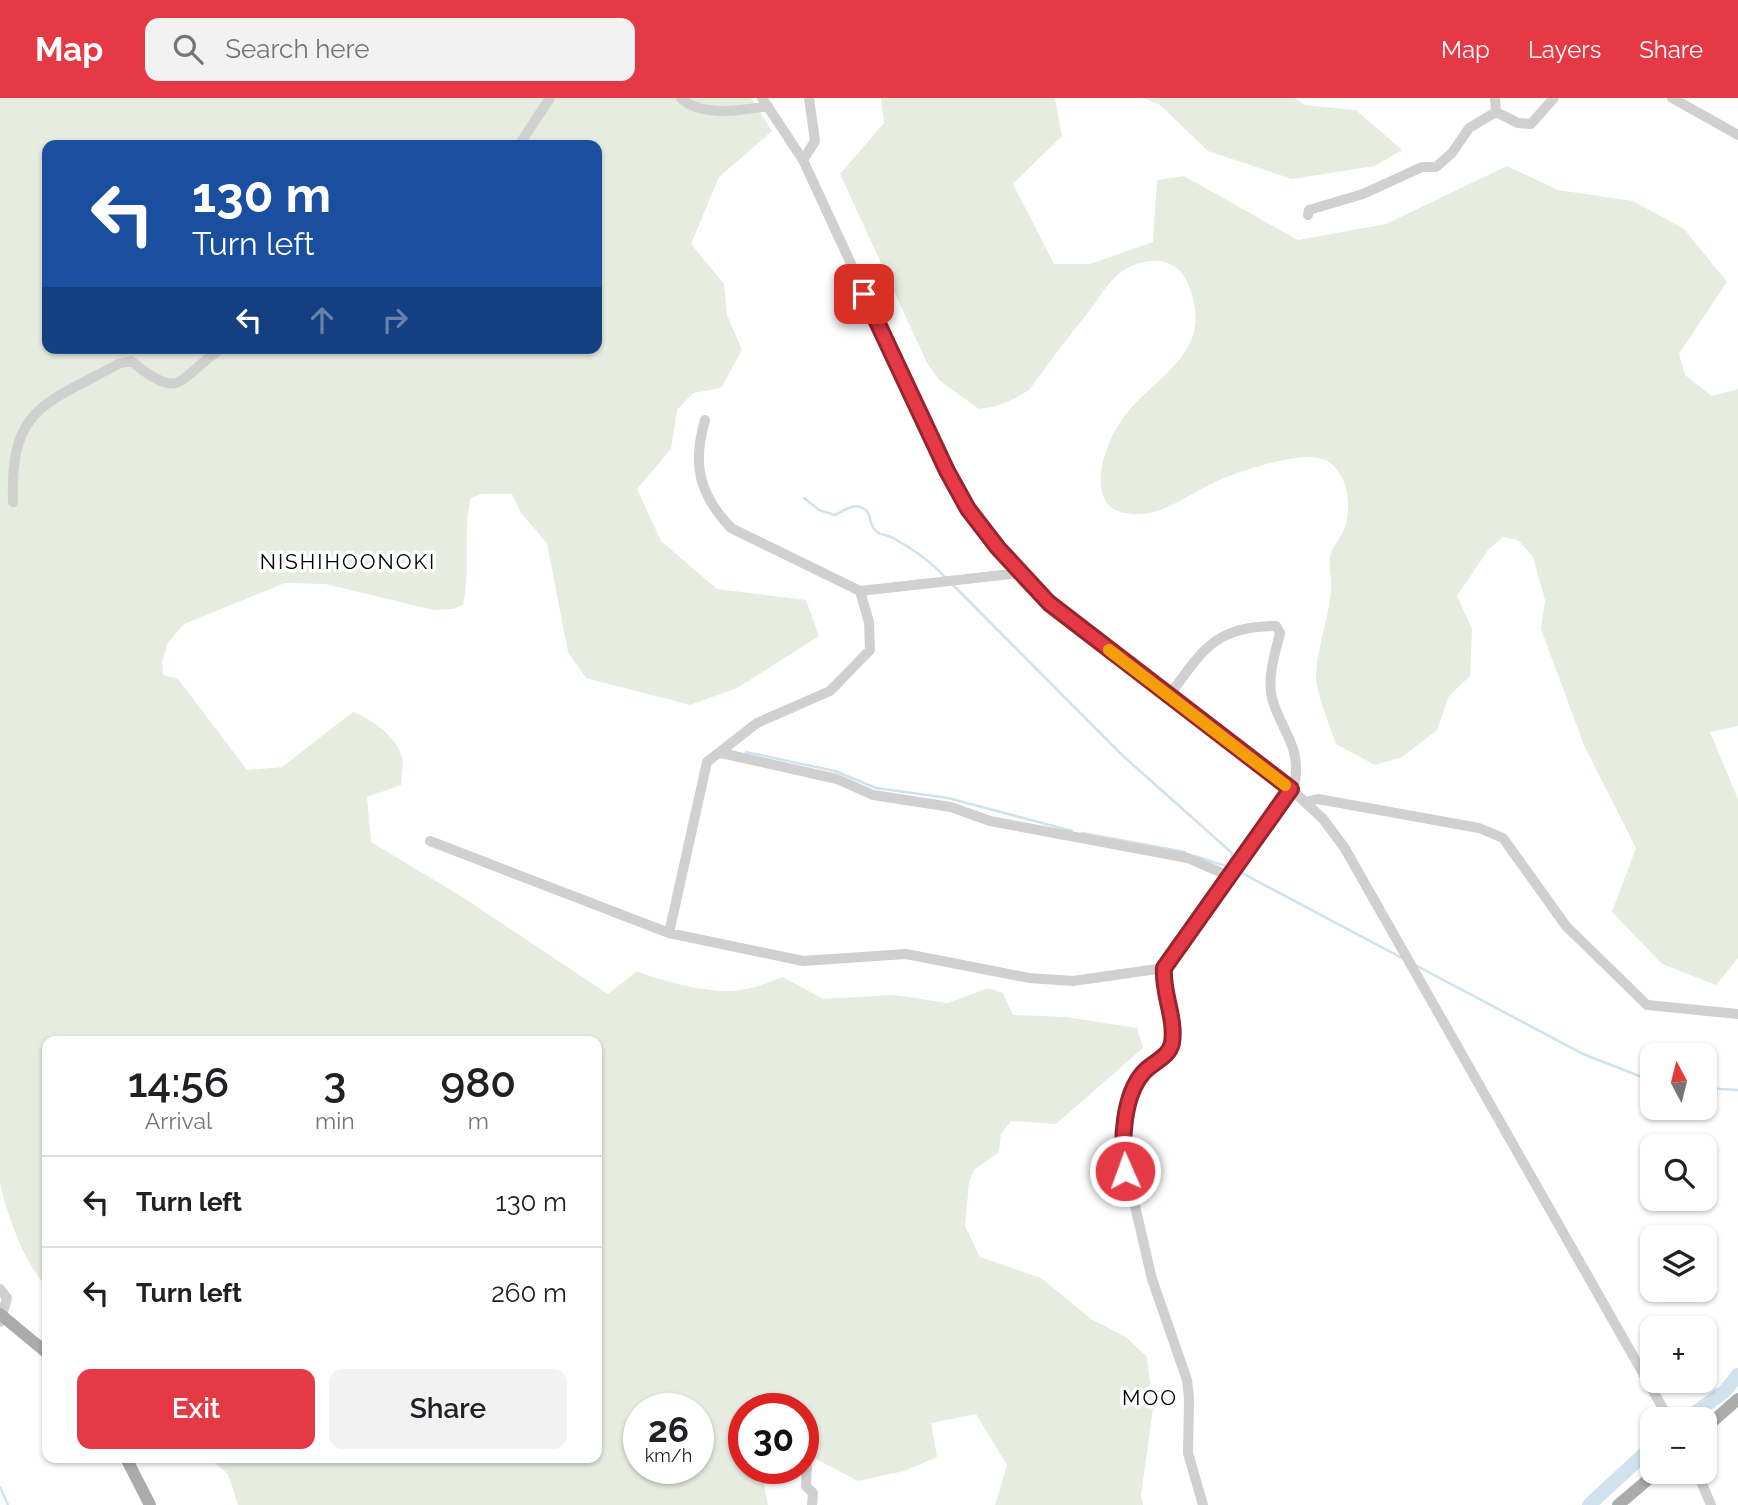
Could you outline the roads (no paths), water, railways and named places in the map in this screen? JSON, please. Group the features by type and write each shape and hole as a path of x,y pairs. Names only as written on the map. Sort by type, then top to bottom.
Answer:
{"main road":[{"path":"0,1317 42,1349"},
{"path":"1717,1418 1738,1399"},
{"path":"129,1463 150,1505"},
{"path":"1618,1505 1643,1484"}],"street":[{"path":"522,140 550,98"},
{"path":"681,98 700,108 726,111 765,102 803,160 947,471 968,509 1021,573 1049,603 1291,789 1324,819 1344,847 1414,968 1662,1407"},
{"path":"803,160 815,141 809,98"},
{"path":"1494,98 1496,112"},
{"path":"1496,112 1526,125 1531,124 1554,98"},
{"path":"1672,98 1738,135"},
{"path":"1308,215 1309,210 1363,194 1422,167 1436,167 1452,153 1469,128 1496,112"},
{"path":"13,502 15,452 23,428 41,406 118,365 131,361 156,382 169,385 184,380 199,363 213,354"},
{"path":"705,420 696,456 699,472 716,512 731,528 860,591 1021,573"},
{"path":"669,933 706,762 757,723 830,691 856,668 870,650 869,622 860,591"},
{"path":"1169,696 1207,645 1223,635 1276,626 1280,633 1270,677 1272,698 1299,761 1291,789 1164,968 1163,984 1172,1044 1166,1055 1145,1071 1134,1085 1122,1150 1152,1279 1186,1380 1189,1398 1188,1453 1203,1505"},
{"path":"721,753 837,779 873,795 951,807 990,821 1188,858 1234,872"},
{"path":"1305,802 1318,799 1479,828 1503,838 1566,926 1647,1005 1738,1014"},
{"path":"430,841 669,933 803,961 906,954 1029,978 1073,981 1164,968"},
{"path":"0,1289 7,1298 0,1317"},
{"path":"806,1484 813,1493 812,1505"},
{"path":"1702,1484 1711,1505"}],"waterway":[{"path":"804,498 819,510 835,515 854,507 864,509 877,532 914,551 945,577"},
{"path":"952,584 1122,755 1232,853 1230,867"},
{"path":"746,752 835,771 876,788 948,798 1072,831"},
{"path":"1082,833 1185,852"},
{"path":"1195,856 1232,868"},
{"path":"1238,871 1402,958"},
{"path":"1417,966 1583,1054 1640,1076"},
{"path":"1717,1089 1738,1090"},
{"path":"1703,1407 1724,1392 1738,1375"},
{"path":"1589,1505 1640,1458"},
{"path":"0,1487 8,1505"}],"district":[{"name":"NISHIHOONOKI","path":"348,561"},
{"name":"MOO","path":"1150,1397"}]}
